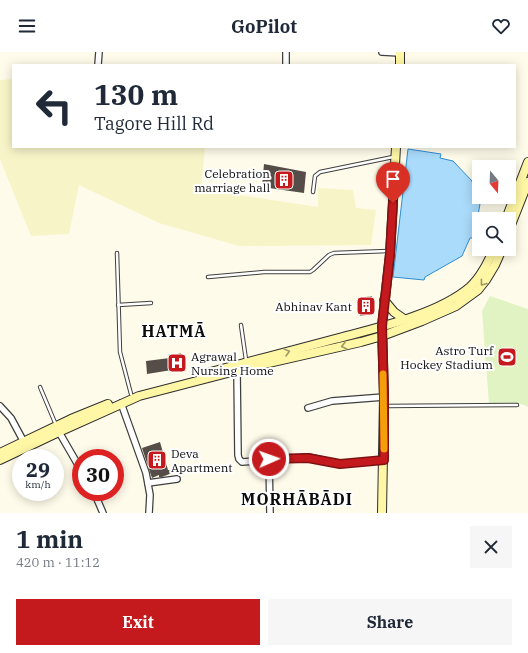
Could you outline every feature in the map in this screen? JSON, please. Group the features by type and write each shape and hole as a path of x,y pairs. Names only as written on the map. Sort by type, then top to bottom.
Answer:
{"main road":[{"path":"400,52 400,64"},
{"path":"382,513 384,401 382,326 390,251 396,148"},
{"path":"509,212 528,162"},
{"path":"516,216 525,197 528,182"},
{"path":"0,460 25,445 131,394 422,314 456,296 470,286 488,263 491,256"},
{"path":"57,429 139,396 382,336 422,321 456,306 478,290 486,280 498,256"},
{"path":"384,300 394,312 404,319"},
{"path":"0,453 25,445"}],"street":[{"path":"98,64 100,52"},
{"path":"286,52 286,64"},
{"path":"382,52 400,52"},
{"path":"237,371 238,454 239,460 242,462 269,459 308,458 340,464 384,460"},
{"path":"308,408 332,401 384,401"},
{"path":"121,403 146,473 150,495 149,513"},
{"path":"0,406 10,418 25,445"},
{"path":"57,429 72,455"},
{"path":"269,459 270,513"},
{"path":"148,483 177,479"},
{"path":"98,501 103,513"}],"lane":[{"path":"313,192 315,176 320,172 395,156"},
{"path":"208,277 270,272 310,272 329,256 339,251 390,251"},
{"path":"117,253 120,352 121,361 131,394"},
{"path":"118,305 151,303"},
{"path":"241,325 246,363"},
{"path":"40,387 57,429"},
{"path":"384,401 517,405"}],"shaded area":[{"path":"12,79 12,148 205,148 201,189 318,207 318,188 353,190 356,208 376,210 371,245 239,246 159,223 79,185 69,234 31,236 0,159 0,80"}],"green space":[{"name":"Astro Turf Hockey Stadium","path":"490,296 528,309 528,407 514,403 489,404 482,311"}],"water":[{"path":"408,149 441,154 440,158 453,161 472,181 472,204 480,204 479,212 472,212 472,238 470,238 462,256 425,277 424,280 393,277"}],"building":[{"name":"Celebration marriage hall","path":"264,164 306,172 304,193 262,187"},
{"name":"Abhinav Kant","path":"372,296 374,314 360,316 358,298"},
{"path":"181,353 184,368 147,374 146,361 170,358 169,356"},
{"name":"Deva Apartment","path":"160,442 168,470 177,471 162,477 159,477 159,475 152,478 142,448"}],"slow traffic":[{"path":"383,374 384,449"}],"place":[{"name":"Celebration marriage hall","path":"284,180"},
{"name":"Abhinav Kant","path":"366,306"},
{"name":"Astro Turf Hockey Stadium","path":"507,357"},
{"name":"Agrawal Nursing Home","path":"177,363"},
{"name":"Deva Apartment","path":"157,460"}],"district":[{"name":"HATMĀ","path":"174,331"},
{"name":"MORHĀBĀDI","path":"297,499"}],"route":[{"path":"269,459 316,458 340,464 384,460 382,318 390,254 393,203"}]}
